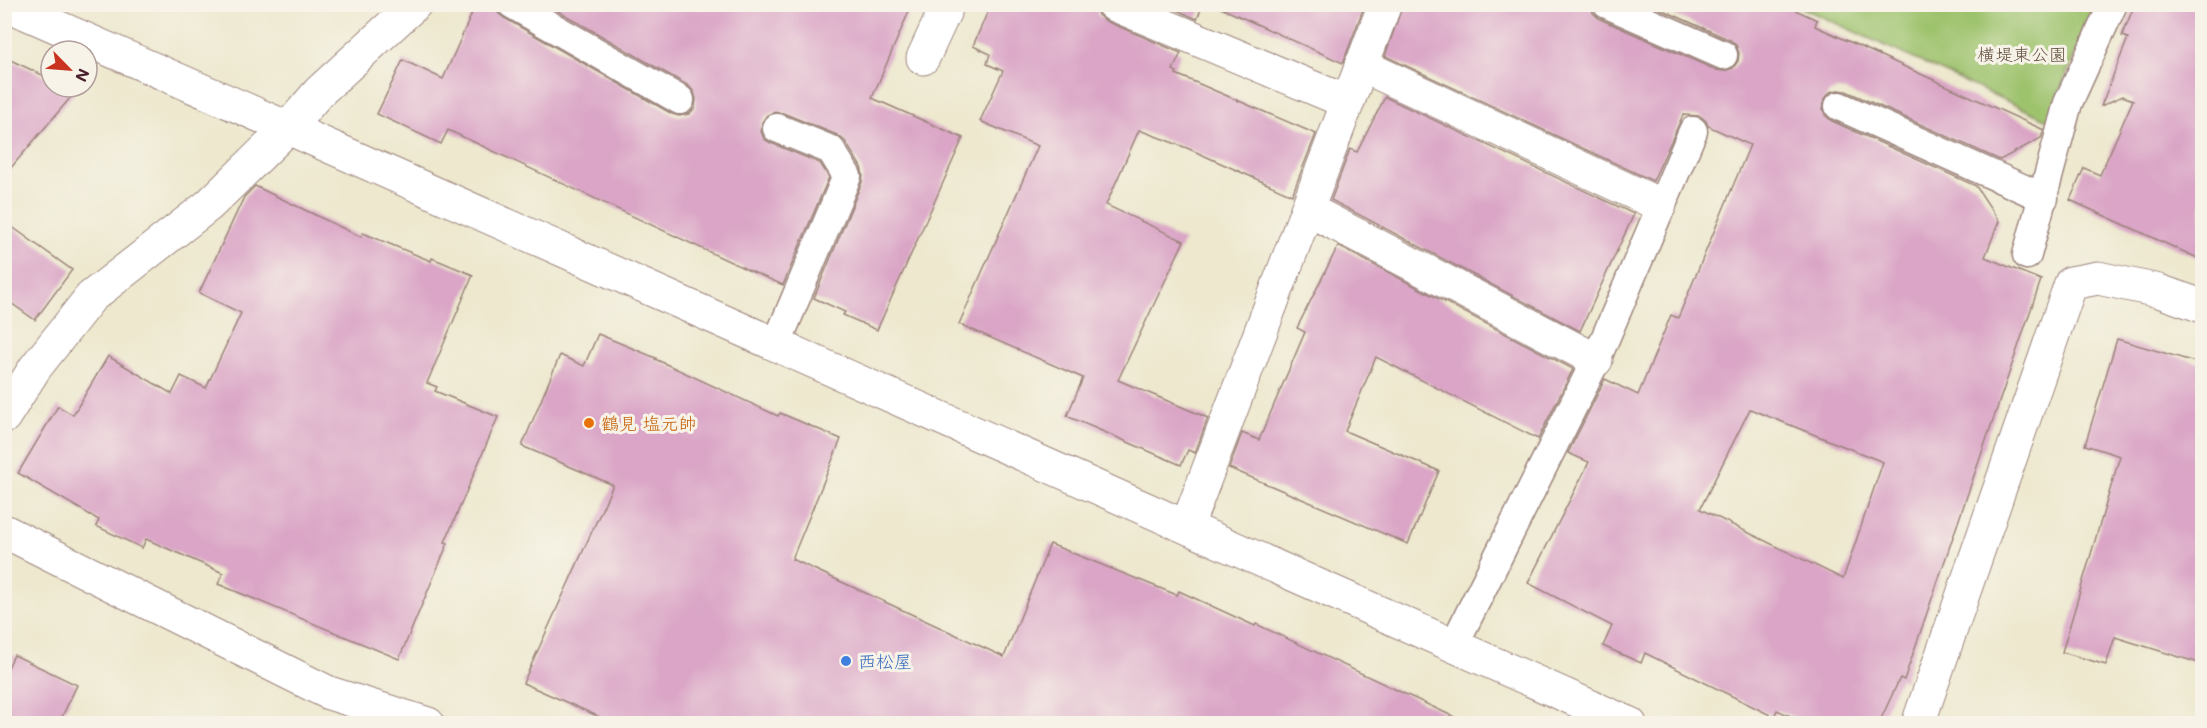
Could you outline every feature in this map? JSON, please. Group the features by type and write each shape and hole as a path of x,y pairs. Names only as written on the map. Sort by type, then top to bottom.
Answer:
{"street":[{"path":"5,4 1630,723"},
{"path":"4,417 35,368 91,297 209,205 288,128 319,92 415,4"},
{"path":"923,58 948,4"},
{"path":"1187,526 1385,4"},
{"path":"1120,6 1347,102"},
{"path":"1361,65 1660,205"},
{"path":"1307,209 1596,360"},
{"path":"1918,723 2071,283 2098,278 2159,291 2202,306"},
{"path":"4,531 329,693 428,723"}],"lane":[{"path":"512,4 680,100"},
{"path":"1607,4 1723,55"},
{"path":"2027,255 2068,103 2113,4"},
{"path":"1839,106 2044,198"},
{"path":"776,345 847,176 831,150 777,128"},
{"path":"1454,645 1596,360 1693,131"}],"green space":[{"name":"横堤東公園","path":"1796,5 2095,5 2048,120"}],"building":[{"path":"476,4 496,4 498,13 504,18 679,116 689,114 695,108 696,99 689,86 546,4 912,4 872,98 963,138 877,330 843,315 845,312 814,298 863,175 861,167 845,141 837,135 783,113 775,112 767,115 762,122 761,131 764,139 820,163 829,177 783,285 448,130 441,144 377,114 403,60 443,79"},
{"path":"991,4 1095,4 1098,15 1106,21 1181,53 1173,70 1177,72 1176,74 1316,134 1292,195 1187,148 1139,130 1106,205 1184,241 1118,380 1208,418 1195,453 1188,450 1181,465 1067,416 1083,378 959,324 1038,146 980,121 1003,71 987,64 990,54 973,46"},
{"path":"1163,4 1203,4 1197,19"},
{"path":"1212,4 1365,4 1343,63"},
{"path":"1403,4 1591,4 1593,13 1600,19 1716,70 1724,71 1733,68 1738,61 1739,53 1736,45 1730,40 1649,4 1783,4 1817,20 1815,26 2044,130 2041,138 2000,160 1846,91 1830,92 1824,100 1825,115 1832,121 1976,186 1999,221 1985,257 2041,280 1904,680 1900,678 1879,723 1806,723 1777,710 1774,717 1645,653 1641,663 1603,646 1612,626 1528,583 1589,462 1568,453 1605,379 1638,395 1671,315 1678,318 1750,145 1708,126 1700,116 1683,115 1653,181 1385,56","holes":["1750,409 1883,462 1843,579 1700,509"]},
{"path":"2135,4 2202,4 2202,260 2070,200 2084,168 2100,175 2133,100 2122,96 2101,106 2128,38 2122,36"},
{"path":"4,57 39,73 39,99 69,99 4,176"},
{"path":"1385,97 1634,214 1580,331 1331,200 1350,149 1357,152"},
{"path":"255,186 361,237 363,233 431,261 432,258 473,275 427,383 437,387 435,391 498,417 399,659 218,584 223,573 146,539 142,548 96,526 99,520 18,473 58,406 73,415 108,356 172,394 181,376 206,388 241,313 199,293 244,197"},
{"path":"4,221 72,270 35,320 4,298"},
{"path":"1338,246 1573,369 1538,439 1376,357 1345,431 1439,471 1408,544 1229,468 1242,433 1259,440 1305,332 1297,328"},
{"path":"598,334 656,358 778,416 780,413 841,439 792,559 1004,657 1050,544 1177,595 1179,591 1255,626 1256,624 1467,723 613,723 523,683 613,485 522,446 560,355 584,366"},
{"path":"2117,339 2202,364 2202,664 2115,637 2106,665 2062,652 2120,456 2085,445"},
{"path":"14,655 77,685 59,723 4,723 4,676"}],"place":[{"name":"鶴見 塩元帥","path":"589,423"},
{"name":"西松屋","path":"846,661"}]}
